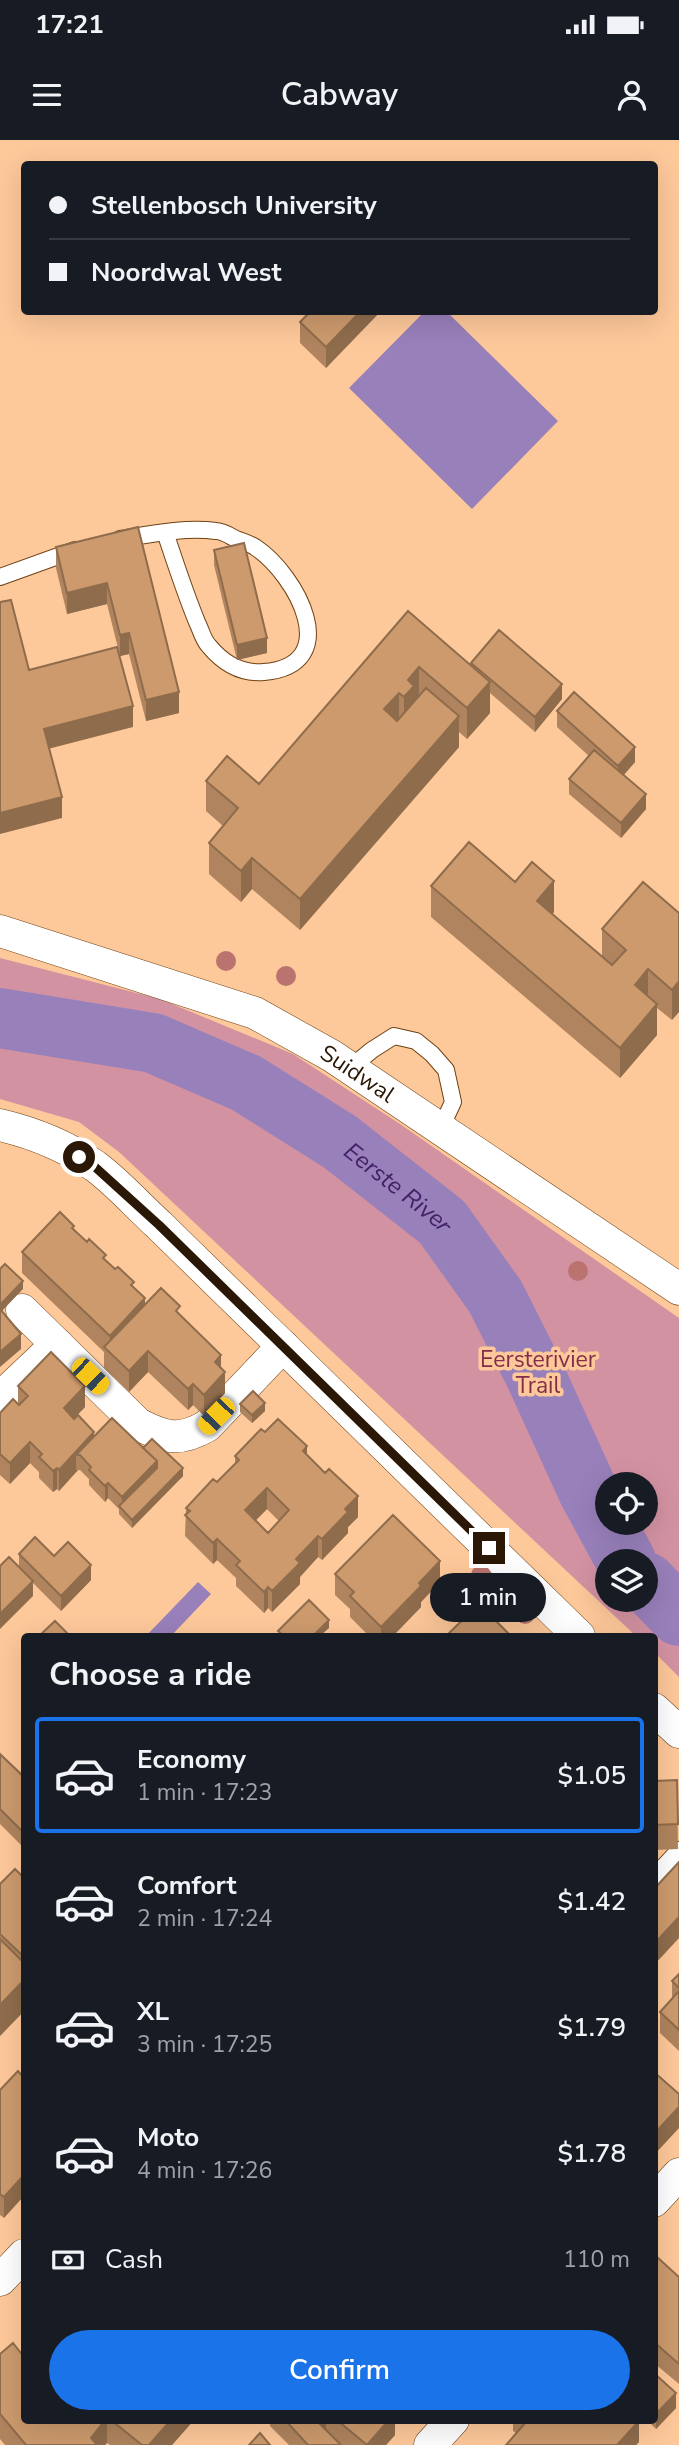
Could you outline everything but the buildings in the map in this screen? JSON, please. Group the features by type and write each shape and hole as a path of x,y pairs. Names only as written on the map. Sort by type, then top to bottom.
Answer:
{"street":[{"name":"Suidwal","path":"0,931 255,1013 350,1068 679,1289"},
{"path":"0,1125 30,1132 95,1167 159,1225 576,1633"},
{"path":"22,1310 138,1424 156,1433 174,1437 193,1434 206,1426 283,1346"},
{"path":"0,1398 57,1344"},
{"path":"658,1713 679,1732"},
{"path":"658,2197 679,2174"},
{"path":"0,2280 21,2258"},
{"path":"430,2445 449,2424"}],"lane":[{"path":"0,577 95,544 165,532 218,530 255,547 279,569 301,601 307,626 307,646 298,663 280,671 256,673 229,666 207,645 165,532"},
{"path":"350,1068 394,1036 416,1041 446,1070 453,1102 442,1128"},
{"path":"658,1873 679,1850"}],"green space":[{"name":"Eersterivier Trail","path":"0,958 160,999 293,1054 400,1124 679,1318 679,1677 658,1656 658,1633 633,1633 610,1612 658,1612 658,1549 595,1549 595,1598 119,1152 79,1122 0,1099"}],"shaded area":[{"path":"421,315 450,315 558,421 472,509 349,388"},
{"path":"198,1582 211,1594 174,1633 149,1633"}],"waterway":[{"name":"Eerste River","path":"0,1018 153,1043 246,1083 340,1142 442,1222 495,1296 536,1377 588,1491 619,1549"},
{"name":"Eerste River","path":"658,1594 679,1616"}],"route":[{"path":"79,1157 95,1167 159,1225 489,1548"}]}
